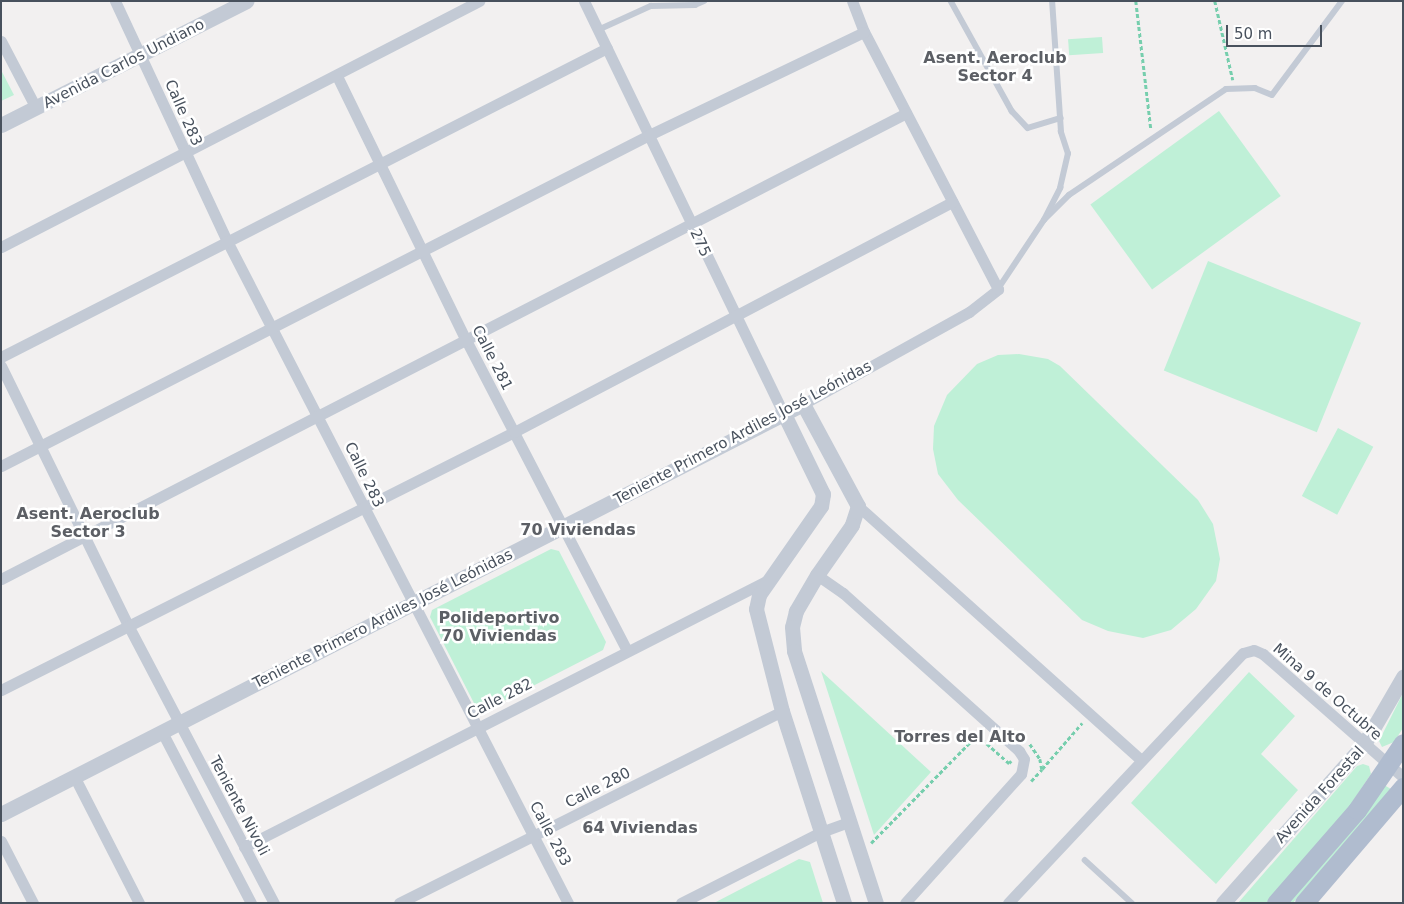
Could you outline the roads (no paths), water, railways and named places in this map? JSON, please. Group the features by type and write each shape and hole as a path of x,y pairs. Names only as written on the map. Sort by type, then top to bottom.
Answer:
{"main road":[{"name":"Avenida Forestal","path":"1276,903 1357,810 1403,743"},
{"path":"1304,903 1403,787"}],"street":[{"name":"Calle 283","path":"115,1 142,56 184,154 227,241 320,418 412,604 568,903"},
{"name":"Avenida Carlos Undiano","path":"1,125 142,56 246,1"},
{"path":"1,247 337,76 479,1"},
{"name":"275","path":"584,1 735,318 819,482 823,494 821,506 770,579"},
{"path":"852,1 864,32 998,289"},
{"path":"1,466 649,135 864,32"},
{"path":"1,41 36,108"},
{"path":"1,357 380,162 607,48"},
{"name":"Calle 281","path":"337,76 466,340 564,526 626,651"},
{"path":"1,579 84,535 320,418 466,340 906,112"},
{"path":"1,690 514,432 735,318 952,202"},
{"name":"Teniente Primero Ardiles José Leónidas","path":"1,814 803,404 970,312 998,289"},
{"name":"Teniente Nivoli","path":"1,366 129,627 271,902"},
{"path":"803,404 858,506 1140,759 1008,903"},
{"path":"858,506 852,525 816,575 796,611 792,626 794,651 848,822 876,903"},
{"path":"816,575 843,593 1019,751 1024,759 1021,774 905,903"},
{"path":"770,579 759,595 756,609 782,711 844,903"},
{"name":"Calle 282","path":"244,847 770,579"},
{"name":"Mina 9 de Octubre","path":"1140,759 1242,653 1254,650 1263,654 1403,777"},
{"name":"Avenida Forestal","path":"1223,903 1364,744 1403,677"},
{"name":"Calle 280","path":"399,903 782,711"},
{"path":"162,732 250,903"},
{"path":"74,776 139,903"},
{"path":"681,903 821,832 848,822"},
{"path":"1,841 33,903"}],"lane":[{"path":"598,30 651,6 704,1"},
{"path":"951,1 1012,111 1028,128 1061,118"},
{"path":"998,289 1044,220 1060,188 1068,154 1061,132 1052,1"},
{"path":"1044,220 1069,195 1152,137 1226,89 1255,88 1272,95 1342,1"},
{"path":"1085,860 1132,903"}],"district":[{"name":"Asent. Aeroclub Sector 4","path":"995,67"},
{"name":"Asent. Aeroclub Sector 3","path":"88,523"},
{"name":"70 Viviendas","path":"578,530"},
{"name":"Polideportivo 70 Viviendas","path":"499,627"},
{"name":"Torres del Alto","path":"960,737"},
{"name":"64 Viviendas","path":"640,828"}]}
